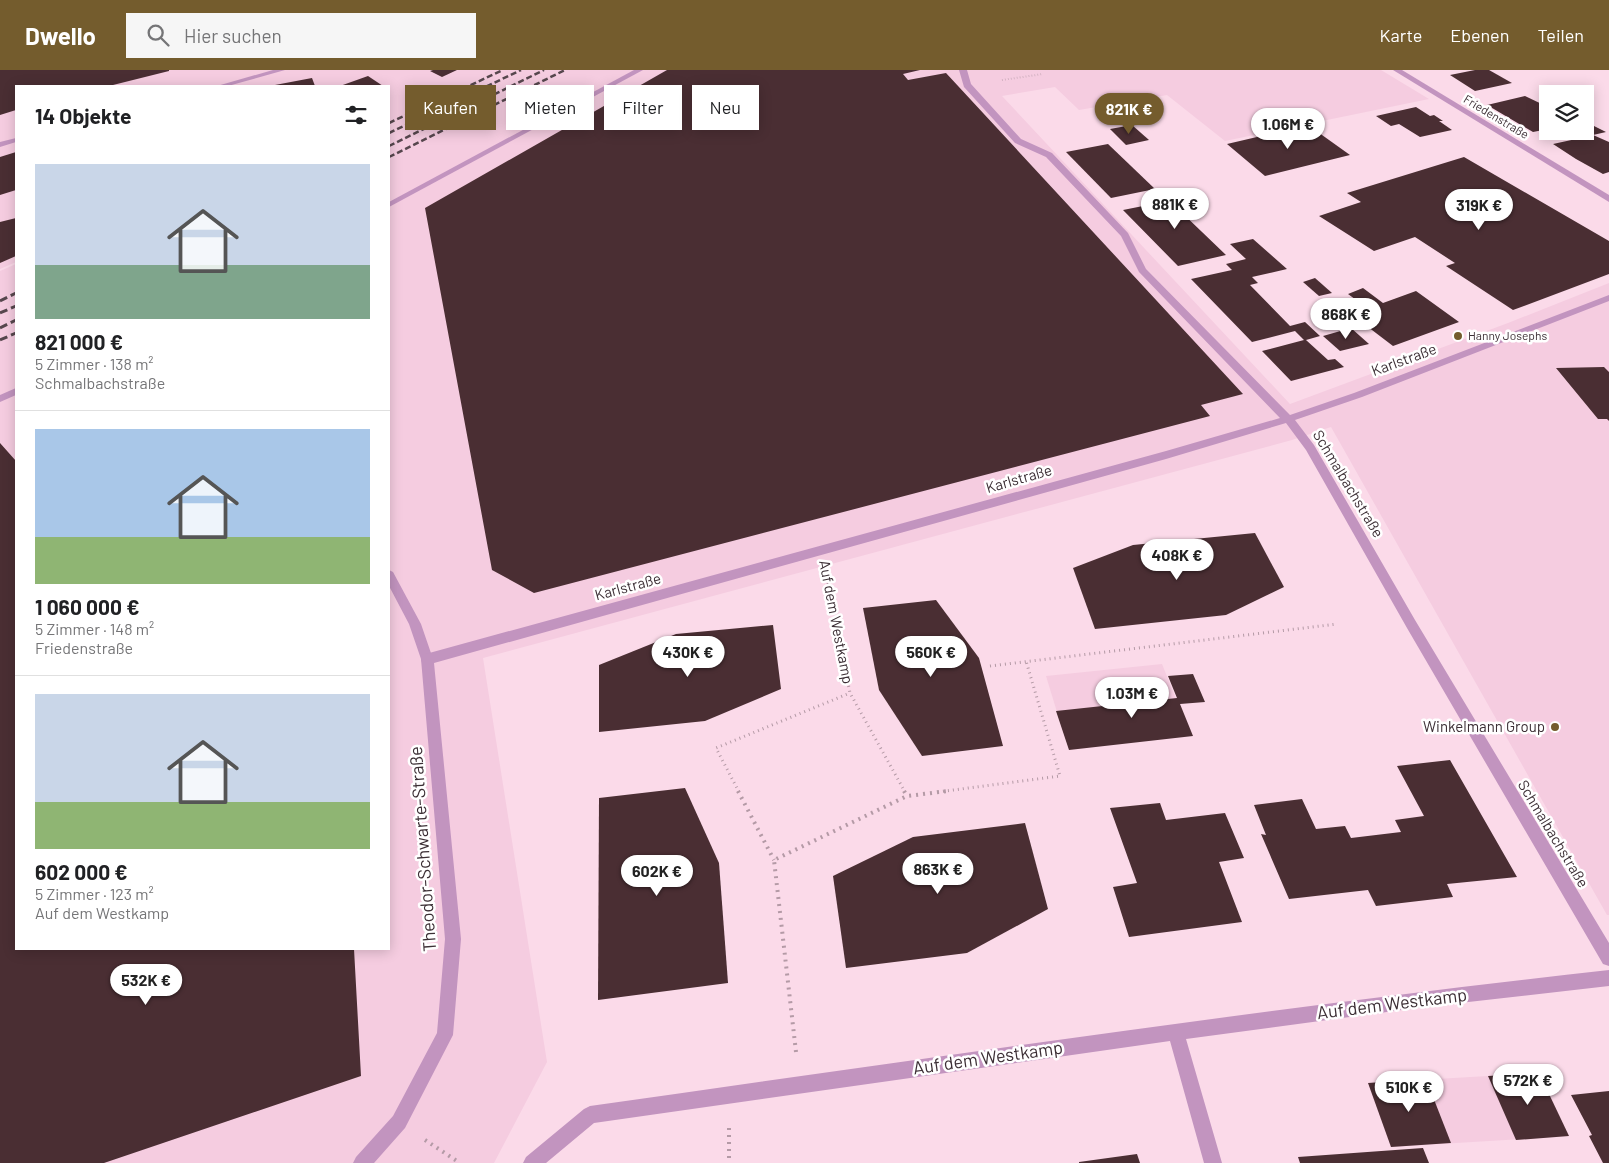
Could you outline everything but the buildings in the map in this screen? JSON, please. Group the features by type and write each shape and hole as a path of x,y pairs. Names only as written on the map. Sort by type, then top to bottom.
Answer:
{"street":[{"path":"225,85 281,70"},
{"path":"390,204 639,70"},
{"path":"963,70 966,85"},
{"name":"Friedenstraße","path":"1397,70 1609,199"},
{"name":"Schmalbachstraße","path":"966,85 1018,141 1049,155 1125,236 1142,270 1288,419 1310,448 1411,624 1609,958"},
{"path":"0,145 15,140"},
{"name":"Karlstraße","path":"427,659 1288,419 1439,365 1609,298"},
{"path":"0,398 15,391"},
{"name":"Theodor-Schwarte-Straße","path":"362,1163 399,1122 445,1035 453,938 427,659 415,624 390,577"},
{"name":"Auf dem Westkamp","path":"532,1163 590,1115 1176,1032 1424,999 1609,978"},
{"path":"1176,1032 1213,1163"}],"path":[{"path":"966,85 1044,74"},
{"name":"Auf dem Westkamp","path":"822,550 850,693 907,796"},
{"path":"990,666 1337,624"},
{"path":"774,860 907,796 1060,776 1026,662"},
{"name":"Auf dem Westkamp","path":"800,1085 774,860 716,748 850,693"},
{"path":"399,1122 460,1163"}],"shaded area":[{"path":"0,70 1381,70 1429,99 1225,141 1167,95 1079,110 1055,87 1002,96 1290,404 1508,323 1609,283 1609,915 1607,915 1331,427 1292,440 483,658 547,1062 494,1163 0,1163 0,271 15,264 15,950 390,950 390,85 15,85 15,262 0,269"},
{"path":"1162,664 1176,699 1057,712 1046,676"},
{"path":"1539,1073 1569,1136 1391,1147 1368,1083"}],"railway":[{"path":"390,123 503,70"},
{"path":"390,133 521,70"},
{"path":"390,146 544,70"},
{"path":"390,157 565,70"},
{"path":"0,301 15,294"},
{"path":"0,313 15,306"},
{"path":"0,328 15,320"},
{"path":"0,340 15,333"}],"place":[{"name":"Hanny Josephs","path":"1458,336"},
{"name":"Winkelmann Group","path":"1555,727"}]}
